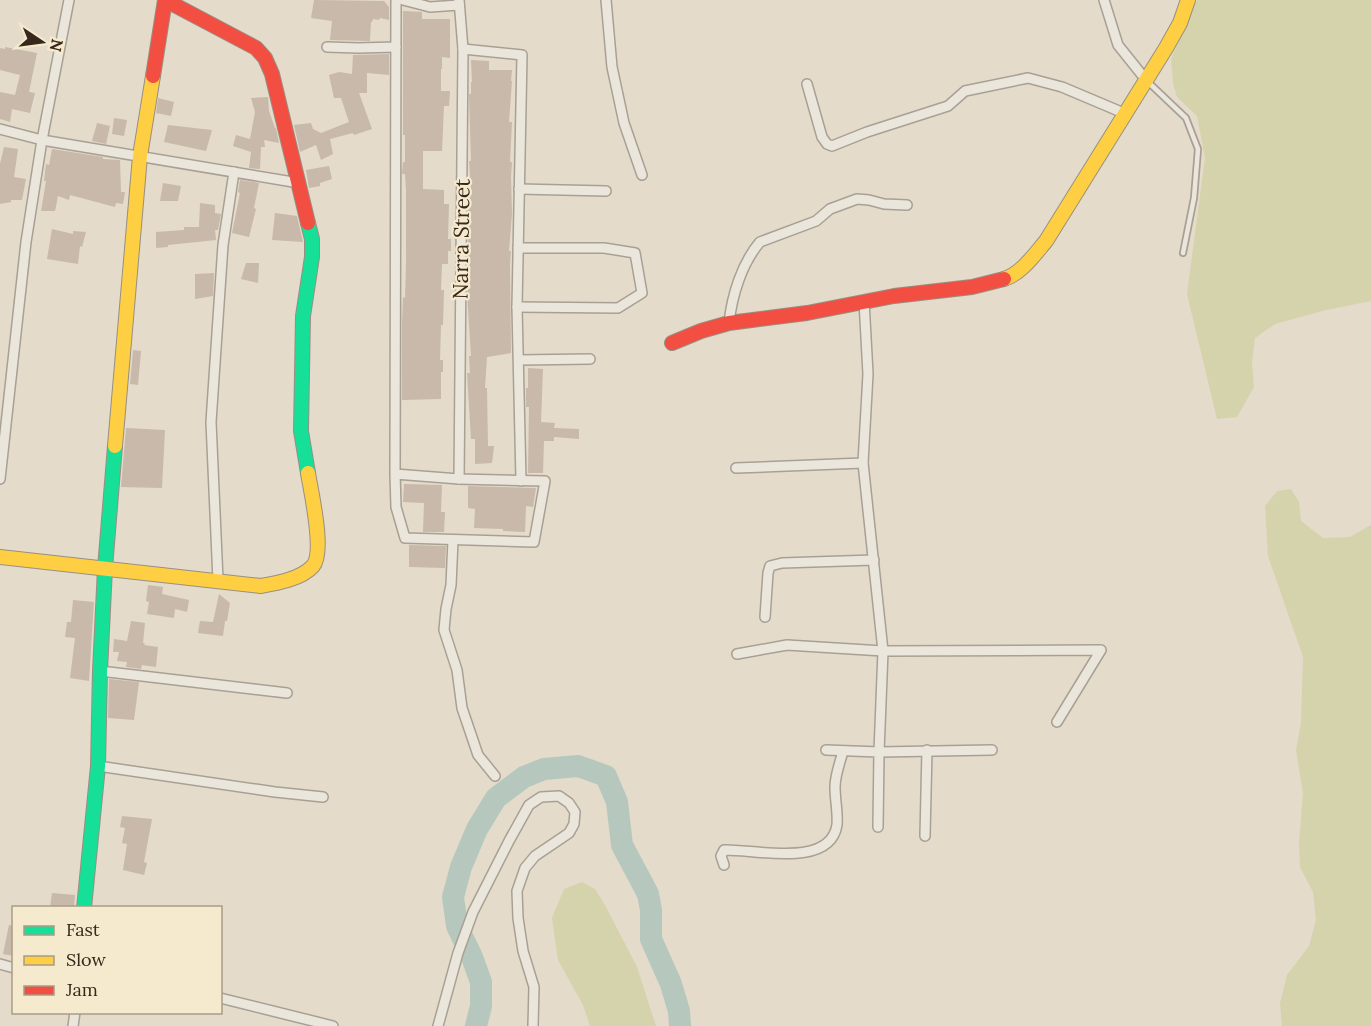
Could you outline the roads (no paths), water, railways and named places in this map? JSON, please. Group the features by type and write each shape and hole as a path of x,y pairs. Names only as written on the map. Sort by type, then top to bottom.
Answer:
{"street":[{"path":"0,479 26,242 42,140 69,0"},
{"path":"0,557 105,568 218,580 261,586 286,581 306,571 317,561 319,547 301,431 303,316 312,257 312,239 272,74 265,58 256,48 165,0 140,156 105,568 98,766 84,906"},
{"path":"395,474 459,479 545,481 534,542 405,538 396,507 395,474 396,0"},
{"path":"403,0 430,7 459,2"},
{"path":"606,0 612,67 624,123 642,175"},
{"path":"1104,0 1118,45 1146,80"},
{"path":"672,343 729,323 807,313 894,296 972,287 1009,277 1028,263 1046,241 1166,48 1188,0"},
{"name":"Narra Street","path":"459,2 463,49 459,479"},
{"path":"327,47 396,46"},
{"path":"463,49 522,55 517,307 521,481"},
{"path":"807,84 822,137 827,144 832,146 867,132 948,106 965,91 1028,78 1062,87 1126,114"},
{"path":"0,129 42,140 298,183"},
{"path":"218,580 211,422 223,245 234,172"},
{"path":"519,189 606,191"},
{"path":"729,323 738,281 760,242 816,221 830,209 856,199 907,205"},
{"path":"517,307 618,308 642,293 635,253 604,248 518,248"},
{"path":"864,301 868,374 862,463 883,651 878,827"},
{"path":"519,360 590,359"},
{"path":"736,468 862,463"},
{"path":"453,540 444,630 457,670 462,708 478,755 495,776"},
{"path":"765,617 768,573 771,566 782,563 874,560"},
{"path":"737,654 787,645 883,651 1101,650 1057,722"},
{"path":"100,671 287,693"},
{"path":"826,750 879,753 992,750"},
{"path":"925,836 927,750"},
{"path":"724,865 721,856 724,850 806,853 819,848 832,837 837,822 835,788 843,751"},
{"path":"98,766 323,797"},
{"path":"438,1026 458,953 473,912 509,841 529,805 541,797 559,796 569,803 575,812 574,824 568,833 535,856 525,868 517,891 523,951 534,987 533,1026"},
{"path":"222,998 333,1026"}],"lane":[{"path":"1146,80 1186,118 1198,149 1194,198 1183,253"}],"waterway":[{"path":"476,1026 481,1006 481,982 457,926 453,897 461,867 477,829 496,798 524,777 544,769 578,766 606,776 617,802 622,845 648,894 651,910 651,939 671,984 679,1011 680,1026"}]}
